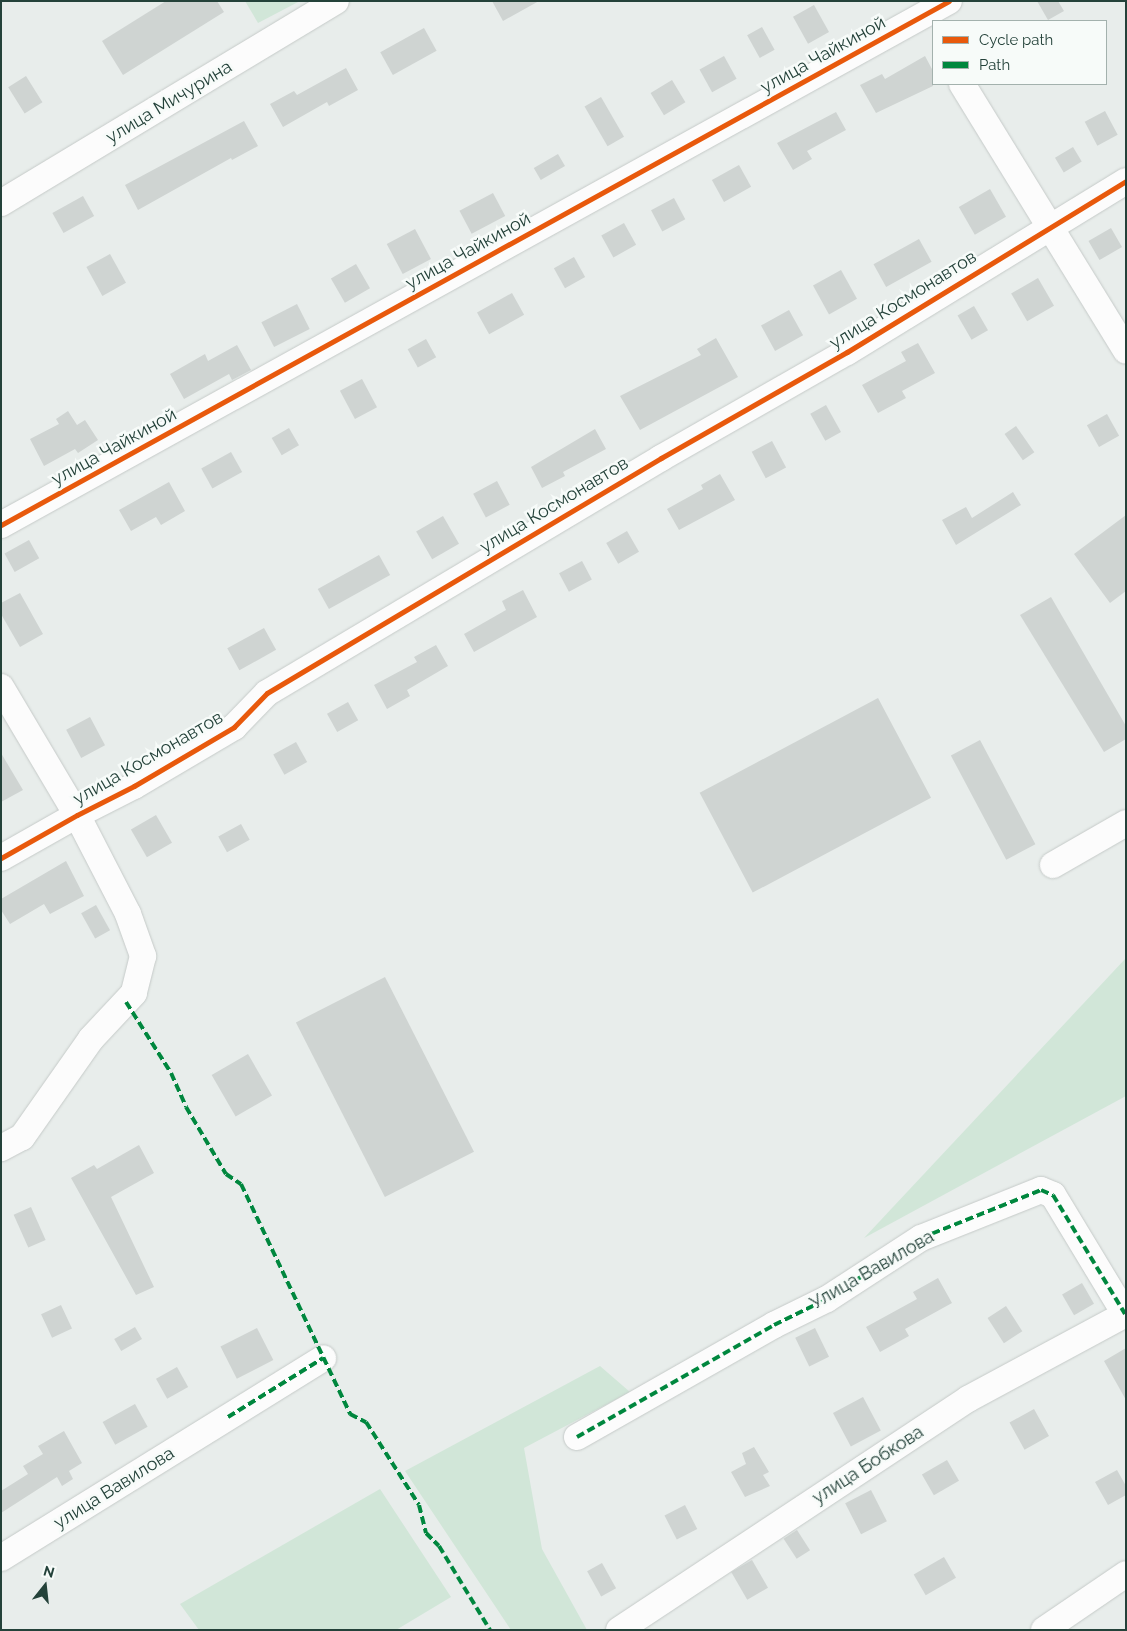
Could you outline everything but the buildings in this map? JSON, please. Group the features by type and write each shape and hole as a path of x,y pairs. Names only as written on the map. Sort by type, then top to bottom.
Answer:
{"street":[{"name":"улица Мичурина","path":"1,203 336,1"},
{"name":"улица Чайкиной","path":"1,525 922,18 949,1"},
{"path":"963,85 1126,351"},
{"name":"улица Космонавтов","path":"1,858 77,814 134,786 226,732 267,693 652,463 847,352 1049,226 1126,182"},
{"path":"1,687 77,814 140,941 143,956 134,993 91,1039 22,1137 1,1148"},
{"path":"1053,866 1126,823"},
{"name":"Улица Вавилова","path":"577,1437 774,1325 827,1299 921,1238 1041,1190 1053,1196 1125,1314"},
{"name":"улица Бобкова","path":"618,1630 968,1399 1125,1314"},
{"name":"улица Вавилова","path":"1,1558 323,1358"},
{"path":"1044,1630 1126,1574"}],"green space":[{"path":"245,1 300,1 258,23"},
{"path":"1126,958 1126,1096 864,1238"},
{"path":"600,1366 630,1392 524,1448 542,1549 587,1630 511,1630 405,1471"},
{"path":"380,1489 451,1597 396,1630 199,1630 180,1604"}],"marked path":[{"path":"126,1002 171,1073 186,1107 226,1174 241,1184 350,1414 366,1422 419,1505 426,1533 439,1546 490,1630"},
{"path":"577,1437 774,1325 827,1299 921,1238 1041,1190 1053,1195 1125,1314"},
{"path":"228,1417 323,1358"}],"cycle path":[{"path":"1,525 949,1"},
{"path":"1,858 77,815 134,786 234,727 267,693 661,458 847,352 1126,181"}]}
